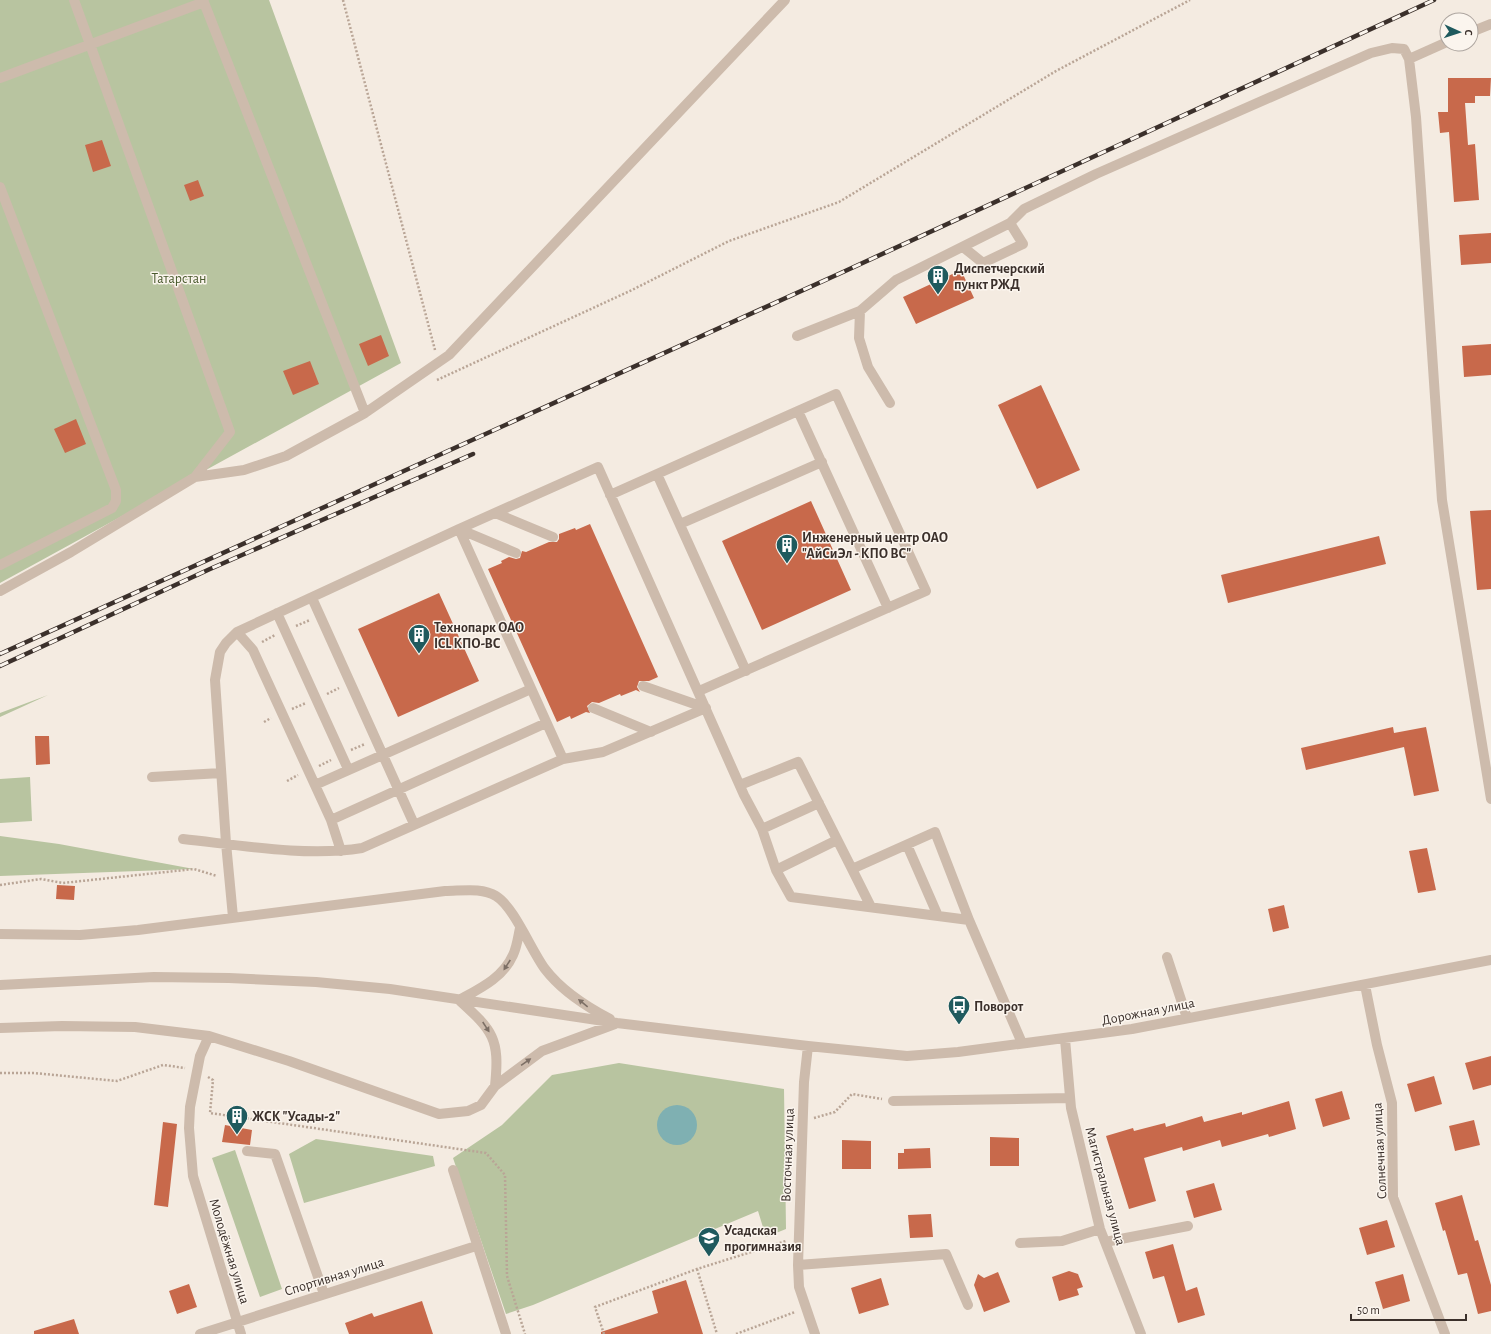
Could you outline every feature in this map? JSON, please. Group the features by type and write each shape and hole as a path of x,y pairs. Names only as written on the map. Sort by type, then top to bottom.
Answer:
{"street":[{"path":"0,591 71,552 195,477 230,432 74,0"},
{"path":"195,477 244,470 286,456 365,413 449,356 785,0"},
{"path":"0,78 204,1 365,413"},
{"path":"1479,29 1491,24"},
{"path":"1409,59 1439,46"},
{"path":"797,336 860,311 896,280 1010,223 1024,209 1096,174 1371,53 1392,48 1404,49 1409,59 1416,124 1442,500 1491,799"},
{"path":"0,187 116,490 116,501 112,508 0,565"},
{"path":"963,247 982,263 1023,244 1010,223"},
{"path":"860,311 859,338 863,353 868,367 890,403"},
{"path":"610,494 836,394 926,591 698,692"},
{"path":"798,411 888,608"},
{"path":"680,524 822,462"},
{"path":"233,917 226,843 215,680 216,664 220,652 226,643 237,632 277,613 598,467 740,785 762,829 776,870 791,897 969,920"},
{"path":"657,474 746,670"},
{"path":"495,513 553,537"},
{"path":"459,529 516,553"},
{"path":"459,529 563,759"},
{"path":"312,598 384,754 414,824"},
{"path":"277,613 348,770"},
{"path":"237,632 253,650 331,820 341,851"},
{"path":"643,686 706,708"},
{"path":"314,785 531,689"},
{"path":"593,708 651,732"},
{"path":"183,838 318,852 362,848 563,759 603,752 706,708"},
{"path":"331,820 546,724"},
{"path":"740,785 798,762 871,907"},
{"path":"152,776 221,773"},
{"path":"762,829 819,803"},
{"path":"852,869 935,832 969,920 1022,1043"},
{"path":"776,870 837,840"},
{"path":"906,845 938,916"},
{"path":"0,934 88,934 138,930 445,891 482,891 496,896 508,907 546,970 561,985 589,1008 617,1023"},
{"path":"495,1086 498,1063 494,1039 483,1022 459,1000 482,988 504,970 513,955 520,928"},
{"path":"1167,957 1187,1018"},
{"name":"Дорожная улица","path":"0,985 154,977 229,978 324,983 390,989 617,1023 808,1046 907,1056 958,1052 1132,1029 1491,960"},
{"name":"Солнечная улица","path":"1365,985 1377,1045 1392,1103 1393,1197 1445,1334"},
{"path":"0,1028 62,1026 135,1027 209,1036 289,1061 439,1114 468,1111 480,1105 495,1086 542,1051 617,1023"},
{"name":"Молодёжная улица","path":"209,1036 196,1069 190,1107 189,1128 193,1176 236,1322 241,1334"},
{"name":"Магистральная улица","path":"1065,1039 1071,1108 1100,1229 1141,1334"},
{"name":"Восточная улица","path":"808,1046 802,1121 798,1265 799,1287 805,1309 815,1334"},
{"path":"893,1101 1070,1098"},
{"path":"247,1151 276,1154 324,1294"},
{"path":"453,1170 476,1246 506,1334"},
{"path":"1105,1242 1188,1226"},
{"path":"1020,1243 1062,1241 1100,1229"},
{"name":"Спортивная улица","path":"200,1334 476,1246"},
{"path":"798,1265 946,1254 968,1305"}],"path":[{"path":"343,0 439,362"},
{"path":"430,383 632,290 729,241 839,202 1056,71 1190,0"},
{"path":"0,885 41,879 63,883 194,869 229,879"},
{"path":"0,1073 34,1073 118,1081 163,1065 196,1069 213,1080 210,1113 486,1153 505,1175 507,1276 525,1334"},
{"path":"802,1121 835,1112 852,1094 893,1101"},
{"path":"604,1334 595,1307 761,1247 798,1238"},
{"path":"697,1269 717,1334"},
{"path":"736,1334 805,1309"}],"green space":[{"name":"Татарстан","path":"0,0 269,0 401,363 0,583"},
{"path":"48,695 0,717 0,713"},
{"path":"30,777 32,821 0,823 0,779"},
{"path":"0,836 59,844 194,869 0,876"},
{"path":"619,1063 784,1089 786,1229 766,1237 758,1211 533,1305 506,1314 453,1158 502,1125 552,1075"},
{"path":"316,1139 433,1156 435,1166 304,1203 289,1154"},
{"path":"235,1150 282,1289 260,1297 212,1158"}],"water":[{"path":"677,1105 685,1107 691,1111 695,1117 697,1125 695,1133 691,1139 685,1143 677,1145 669,1143 663,1139 659,1133 657,1125 659,1117 663,1111 669,1107"}],"building":[{"path":"1448,78 1491,78 1490,96 1475,96 1475,103 1465,103 1468,145 1475,144 1479,200 1454,202 1449,132 1440,133 1438,112 1448,112"},
{"path":"102,140 111,166 93,172 85,145"},
{"path":"198,180 204,196 190,201 184,185"},
{"path":"1491,233 1491,263 1461,265 1459,235"},
{"name":"Диспетчерский пункт РЖД","path":"961,270 974,298 916,324 903,297"},
{"path":"381,335 389,356 368,366 359,344"},
{"path":"1491,344 1491,375 1464,377 1462,346"},
{"path":"310,361 319,384 293,395 283,371"},
{"path":"1041,385 1080,470 1037,489 998,405"},
{"path":"76,419 86,444 65,453 54,429"},
{"name":"Инженерный центр ОАО \"АйСиЭл - КПО ВС\"","path":"811,501 851,590 762,630 722,541"},
{"path":"1491,510 1491,589 1477,590 1470,511"},
{"path":"590,524 658,677 649,681 639,681 637,687 640,692 636,690 621,696 620,694 599,703 592,702 587,706 590,713 586,712 571,719 570,716 557,722 488,569 502,563 501,561 509,557 516,559 520,558 522,551 526,552 549,542 557,542 559,539 559,534 575,528 576,530"},
{"path":"1379,536 1386,564 1228,603 1221,575"},
{"name":"Технопарк OAO ICL КПО-ВС","path":"439,593 479,681 398,717 358,629"},
{"path":"1393,727 1394,733 1426,727 1439,791 1414,796 1404,747 1306,770 1301,748"},
{"path":"35,736 49,736 50,764 36,765"},
{"path":"1427,848 1436,890 1418,893 1409,851"},
{"path":"57,885 75,886 74,900 56,899"},
{"path":"1284,905 1289,928 1273,932 1268,909"},
{"path":"1491,1056 1491,1085 1473,1090 1465,1063"},
{"path":"1434,1076 1442,1104 1415,1112 1407,1084"},
{"path":"1342,1091 1350,1119 1323,1127 1315,1099"},
{"path":"1289,1101 1296,1129 1269,1137 1268,1134 1222,1147 1220,1140 1183,1151 1182,1147 1144,1158 1156,1201 1129,1209 1106,1136 1133,1128 1134,1131 1165,1123 1166,1127 1202,1116 1204,1122 1242,1112 1242,1115"},
{"path":"1474,1120 1480,1145 1455,1151 1449,1126"},
{"path":"163,1122 177,1124 168,1207 154,1205"},
{"name":"ЖСК \"Усады-2\"","path":"225,1125 252,1130 250,1145 222,1142"},
{"path":"990,1137 1019,1138 1019,1166 990,1166"},
{"path":"842,1140 871,1141 871,1169 842,1169"},
{"path":"930,1148 931,1168 898,1169 898,1153 904,1153 904,1149"},
{"path":"1214,1183 1222,1210 1194,1218 1186,1191"},
{"path":"1462,1195 1475,1241 1478,1240 1491,1285 1491,1311 1478,1314 1467,1273 1458,1275 1445,1230 1443,1231 1435,1203"},
{"path":"931,1214 933,1237 910,1238 908,1215"},
{"path":"1387,1220 1395,1247 1367,1255 1359,1228"},
{"path":"1173,1244 1186,1291 1197,1287 1205,1315 1178,1323 1164,1276 1153,1279 1145,1252"},
{"path":"1069,1271 1078,1274 1083,1287 1077,1289 1079,1295 1059,1301 1052,1277"},
{"path":"998,1272 1010,1302 984,1312 974,1285 978,1274 984,1278"},
{"path":"1403,1274 1410,1301 1383,1309 1375,1282"},
{"path":"881,1278 889,1305 859,1314 851,1288"},
{"path":"686,1280 703,1334 601,1334 601,1332 658,1313 652,1291"},
{"path":"189,1284 197,1307 177,1314 169,1291"},
{"path":"422,1301 433,1334 349,1334 345,1323 372,1313 374,1317"},
{"path":"74,1319 79,1334 34,1334 34,1331"}],"railway":[{"path":"0,654 843,272 1434,0"},
{"path":"0,666 210,569 473,454"}],"place":[{"name":"Диспетчерский пункт РЖД","path":"938,296"},
{"name":"Инженерный центр ОАО \"АйСиЭл - КПО ВС\"","path":"787,564"},
{"name":"Технопарк OAO ICL КПО-ВС","path":"419,654"},
{"name":"Поворот","path":"959,1026"},
{"name":"ЖСК \"Усады-2\"","path":"237,1136"},
{"name":"Усадская прогимназия","path":"709,1258"}]}
